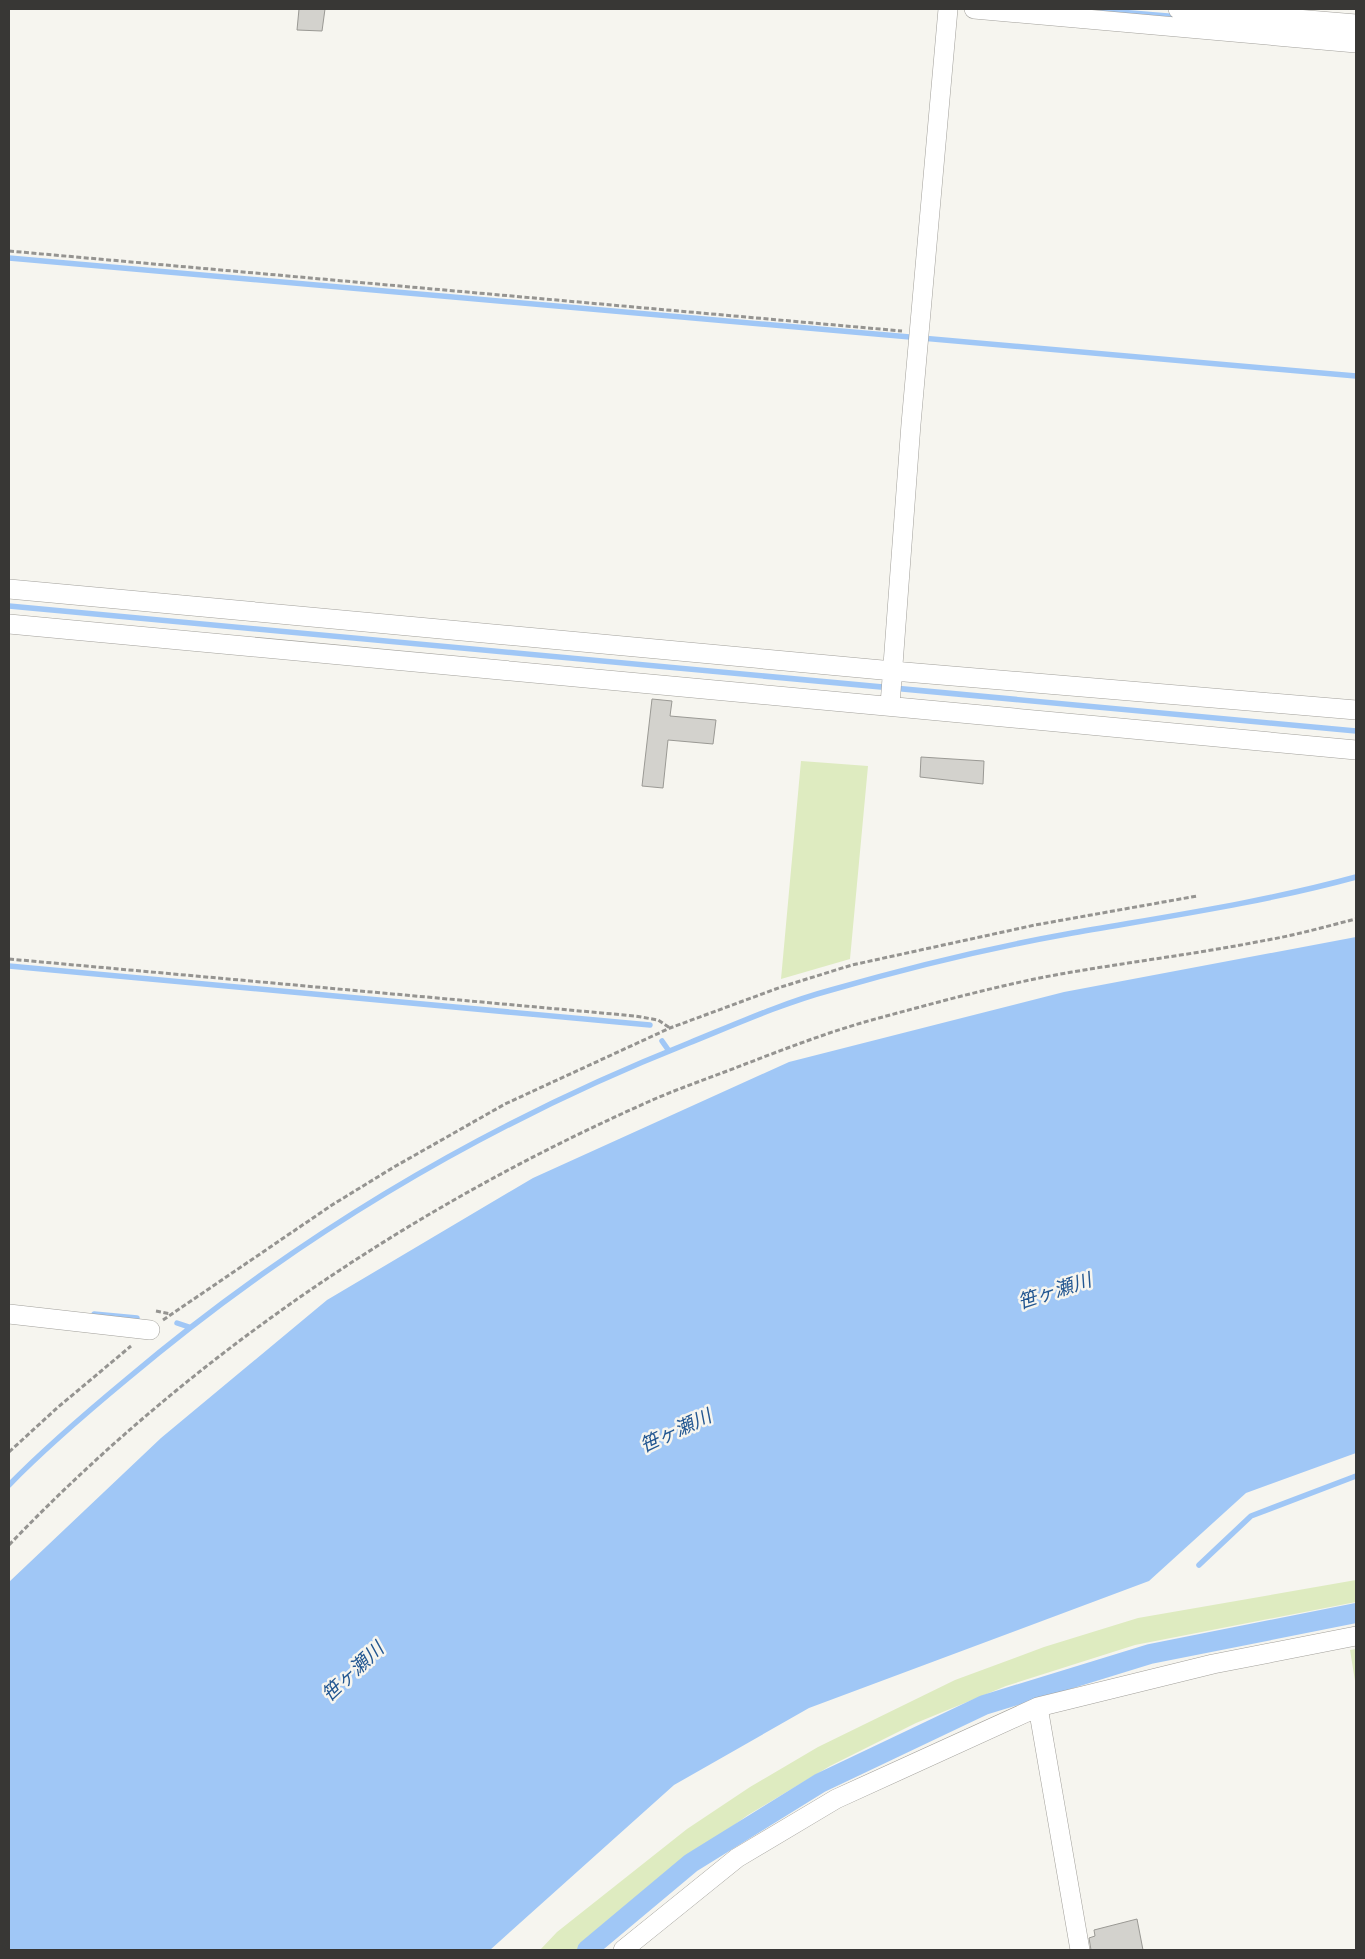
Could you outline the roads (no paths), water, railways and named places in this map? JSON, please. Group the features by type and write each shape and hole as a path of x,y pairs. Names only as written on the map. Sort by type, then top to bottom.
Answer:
{"street":[{"path":"891,688 948,9"},
{"path":"974,9 1356,43"},
{"path":"1178,9 1356,24"},
{"path":"9,589 891,688 1356,750"},
{"path":"9,624 802,699 891,688 1356,710"},
{"path":"9,1314 150,1330"},
{"path":"623,1950 737,1858 836,1799 1038,1708 1213,1664 1356,1636"},
{"path":"1038,1708 1080,1950"}],"water":[{"name":"笹ヶ瀬川","path":"1356,937 1356,1453 1246,1493 1149,1581 809,1708 674,1785 490,1950 9,1950 9,1582 161,1438 327,1300 533,1178 789,1062 1064,992"}],"waterway":[{"path":"1083,9 1180,17"},
{"path":"9,258 1356,376"},
{"path":"9,606 1356,731"},
{"path":"9,1485 81,1417 191,1327 257,1278 394,1188 466,1147 613,1075 777,1007 889,974 1008,946 1248,902 1356,877"},
{"path":"9,966 650,1025"},
{"path":"662,1041 669,1051"},
{"path":"94,1314 137,1318"},
{"path":"177,1323 189,1327"},
{"path":"1199,1565 1251,1516 1356,1476"},
{"path":"587,1950 691,1863 820,1783 984,1705 1150,1654 1356,1613"}]}
